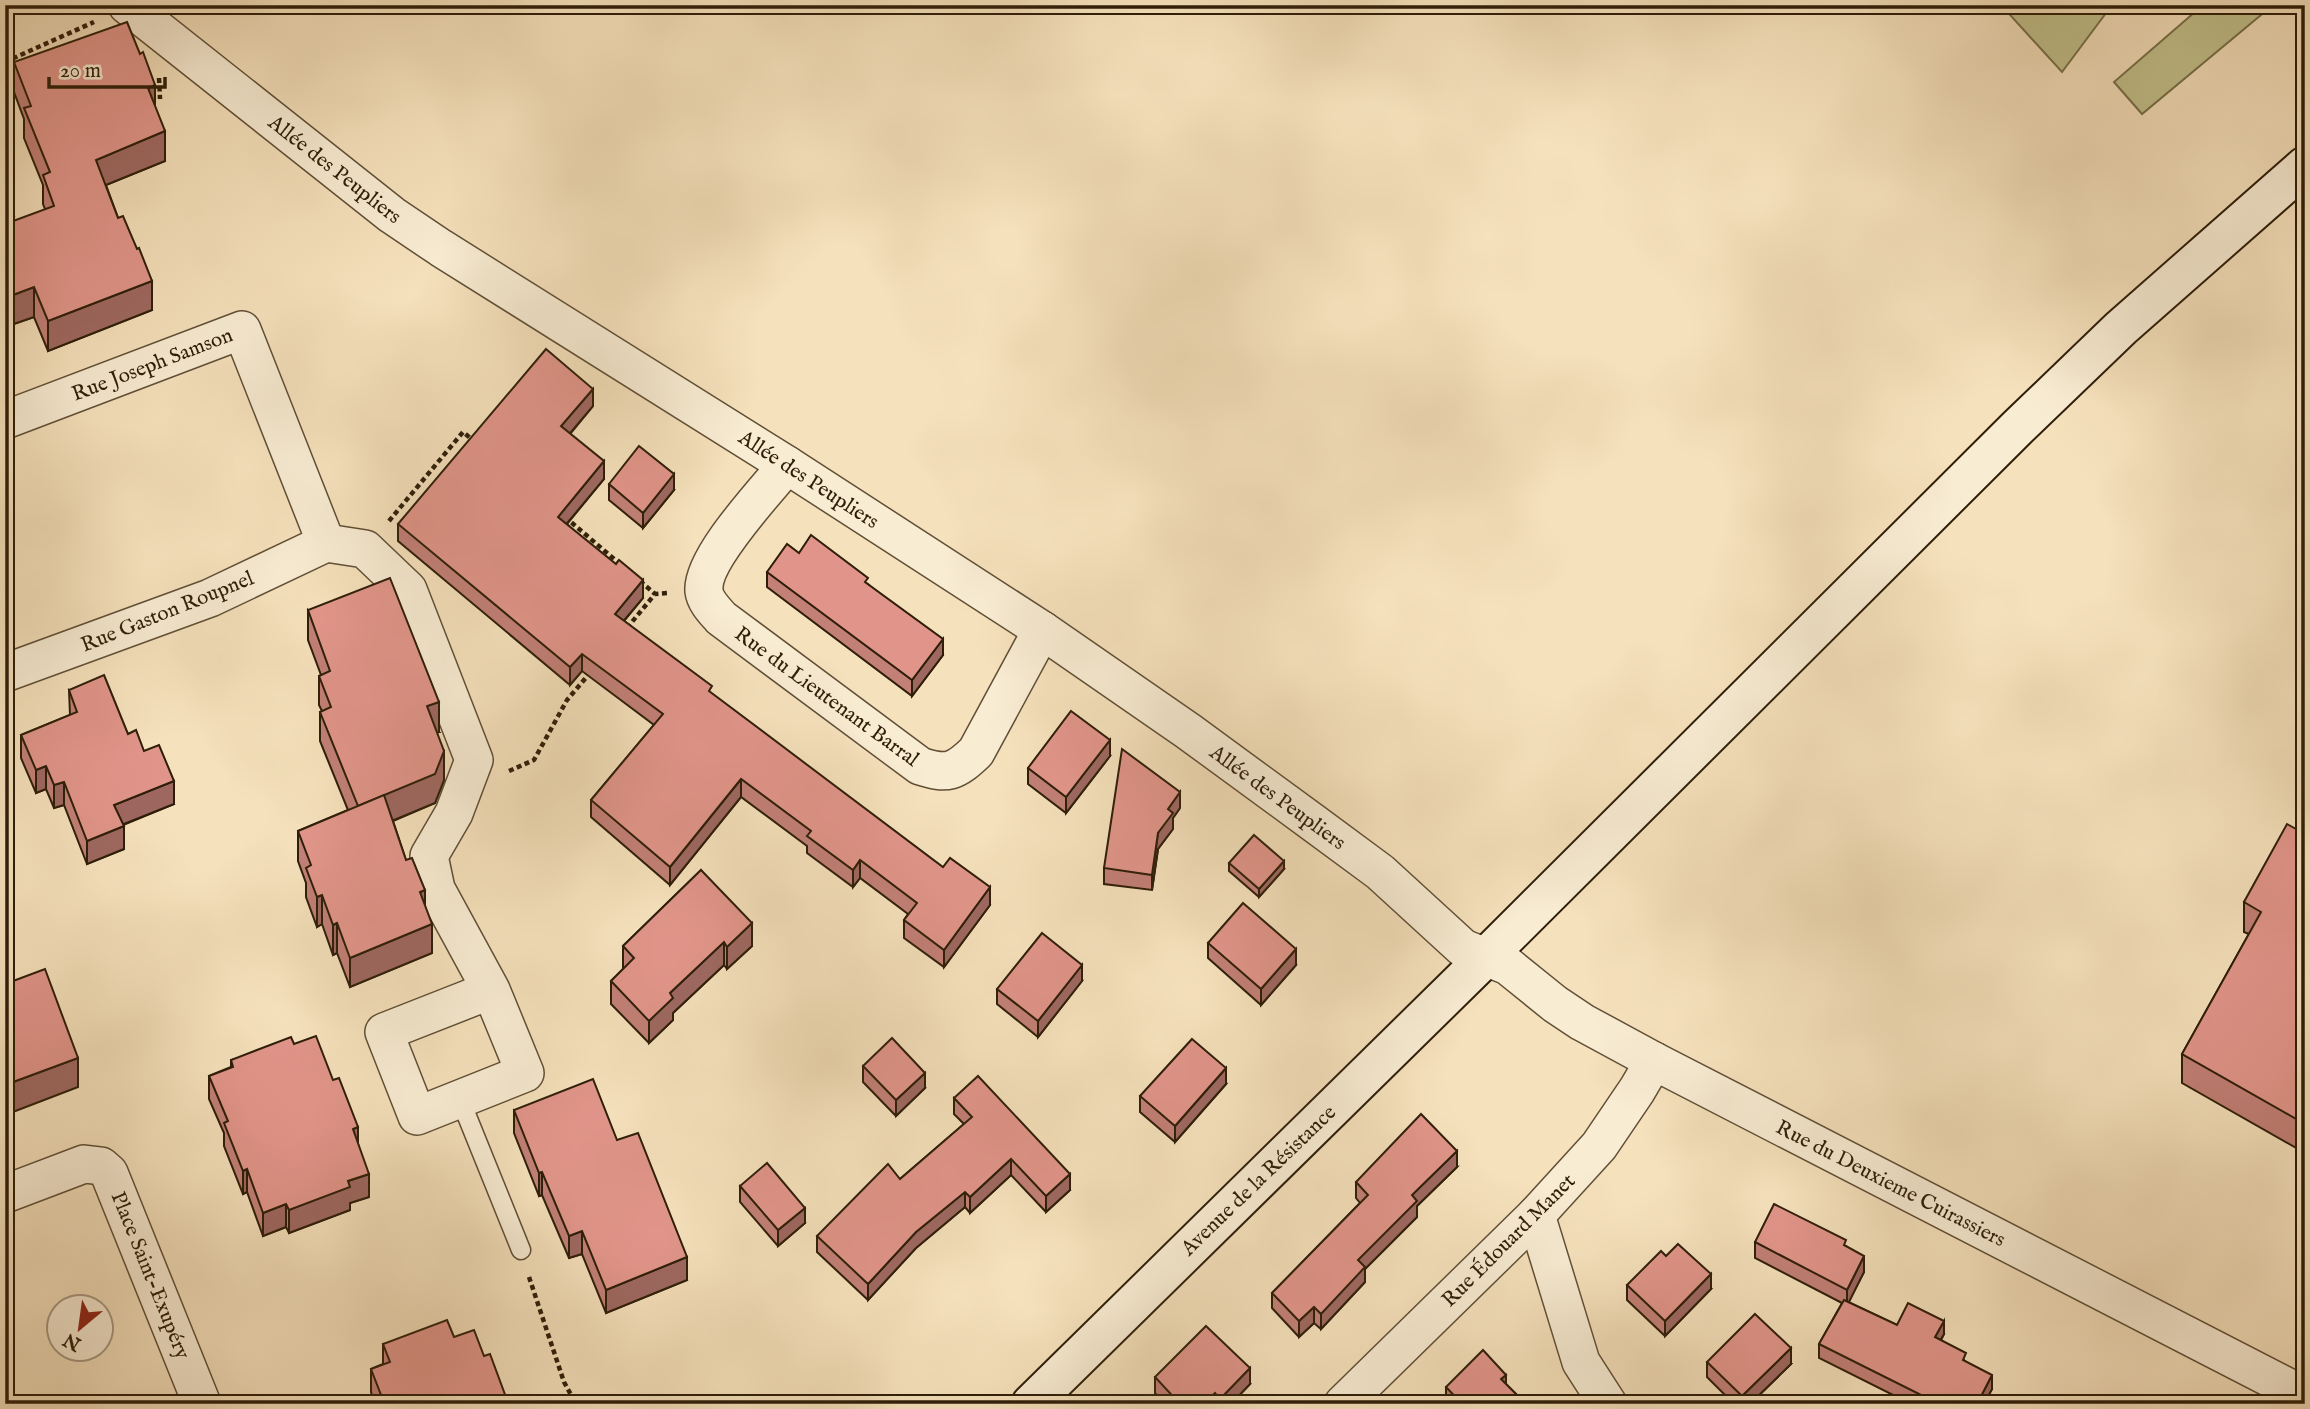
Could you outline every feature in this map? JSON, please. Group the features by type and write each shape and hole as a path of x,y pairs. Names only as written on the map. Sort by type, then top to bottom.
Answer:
{"main road":[{"name":"Avenue de la Résistance","path":"1031,1404 2064,383 2189,267 2305,166"}],"street":[{"name":"Allée des Peupliers","path":"115,12 441,248 787,465 1042,630 1188,731 1380,872 1463,948 1486,957"},
{"name":"Rue Joseph Samson","path":"5,420 242,330 326,543"},
{"path":"704,592 707,570 718,550 787,465"},
{"path":"326,543 365,549 408,590 474,760 454,813 429,856 436,889 491,990 525,1073 417,1116 384,1032 491,990"},
{"name":"Rue Gaston Roupnel","path":"5,673 210,598 326,543"},
{"name":"Rue du Lieutenant Barral","path":"704,592 721,618 748,640 920,766 941,773 962,766 976,752 1042,630"},
{"name":"Rue du Deuxieme Cuirassiers","path":"1486,957 1508,966 1582,1022 1654,1061 2305,1396"},
{"name":"Rue Édouard Manet","path":"1343,1404 1536,1215 1599,1146 1654,1061"},
{"name":"Place Saint-Exupéry","path":"5,1194 84,1164 100,1166 109,1173 202,1404"},
{"path":"1536,1215 1581,1362 1608,1404"}],"lane":[{"path":"460,1099 521,1250"}],"path":[{"path":"5,62 115,12"},
{"path":"159,76 160,99"},
{"path":"5,197 18,228"},
{"path":"365,549 463,432 484,450"},
{"path":"559,513 623,567"},
{"path":"634,576 655,594 704,592"},
{"path":"620,636 655,594"},
{"path":"470,770 499,775 534,760 567,700 594,668"},
{"path":"521,1250 564,1382 576,1404"}],"shaded area":[{"path":"2001,5 2112,5 2062,72"},
{"path":"2203,5 2273,5 2142,114 2114,82"}],"building":[{"path":"127,22 140,54 143,52 155,85 148,88 165,131 96,160 118,218 123,216 152,281 48,321 34,287 5,298 5,224 54,206 43,175 50,172 24,108 31,106 14,62"},
{"path":"546,349 593,389 561,426 604,461 558,517 616,564 619,560 643,580 615,614 712,686 709,691 943,867 950,858 990,887 944,950 904,920 917,903 860,860 853,870 807,836 811,831 741,779 670,867 591,800 663,714 582,654 570,667 398,524"},
{"path":"639,446 674,474 643,513 609,484"},
{"path":"811,535 868,578 865,582 943,639 912,680 767,572 787,544 799,553"},
{"path":"390,578 439,702 427,706 444,751 435,774 358,806 320,712 331,707 319,676 330,671 308,610"},
{"path":"104,675 128,734 136,730 144,751 159,745 174,781 114,805 124,826 87,841 64,782 54,785 46,766 36,770 21,735 77,712 69,690"},
{"path":"1071,711 1110,740 1066,797 1028,768"},
{"path":"1122,749 1180,792 1168,809 1173,813 1158,833 1152,875 1104,868"},
{"path":"384,795 406,860 412,858 425,890 420,892 432,924 350,958 337,923 333,925 322,895 317,897 306,868 311,865 298,831"},
{"path":"2287,824 2305,834 2305,1124 2182,1054 2261,912 2244,902"},
{"path":"1254,835 1284,861 1259,889 1229,863"},
{"path":"701,870 752,923 727,947 724,942 670,993 673,998 649,1021 611,981 634,958 623,946"},
{"path":"1243,903 1296,949 1261,989 1208,943"},
{"path":"1042,933 1082,965 1038,1021 997,989"},
{"path":"45,969 78,1058 5,1085 5,984"},
{"path":"316,1036 333,1080 339,1078 358,1127 353,1129 369,1174 348,1181 350,1187 289,1210 286,1204 263,1213 247,1169 243,1171 224,1123 228,1121 209,1076 233,1067 231,1060 291,1037 294,1044"},
{"path":"892,1038 925,1073 896,1100 863,1066"},
{"path":"1192,1039 1226,1068 1175,1126 1140,1096"},
{"path":"978,1076 1070,1174 1046,1196 1011,1159 970,1197 965,1192 916,1232 868,1284 817,1236 888,1164 900,1179 972,1117 954,1098"},
{"path":"593,1079 617,1140 638,1133 687,1257 606,1290 582,1231 569,1236 542,1172 539,1173 514,1110"},
{"path":"1421,1114 1457,1151 1412,1195 1417,1201 1358,1260 1365,1267 1321,1314 1314,1307 1299,1321 1272,1293 1368,1195 1356,1182"},
{"path":"767,1163 805,1208 778,1230 740,1186"},
{"path":"1774,1204 1846,1240 1844,1245 1864,1256 1847,1290 1755,1242"},
{"path":"1678,1244 1711,1274 1665,1321 1627,1285 1661,1251 1666,1256"},
{"path":"1844,1300 1897,1325 1908,1303 1944,1321 1935,1337 1966,1353 1963,1360 1992,1375 1977,1404 1957,1404 1951,1400 1949,1404 1939,1404 1819,1344"},
{"path":"1755,1314 1791,1348 1742,1396 1707,1362"},
{"path":"447,1320 454,1337 474,1330 484,1356 490,1354 507,1400 502,1404 379,1404 376,1396 381,1395 371,1369 390,1362 383,1344"},
{"path":"1206,1326 1250,1368 1220,1399 1215,1393 1204,1404 1180,1404 1155,1377"},
{"path":"1483,1350 1506,1375 1501,1379 1526,1404 1462,1404 1446,1387"}]}
